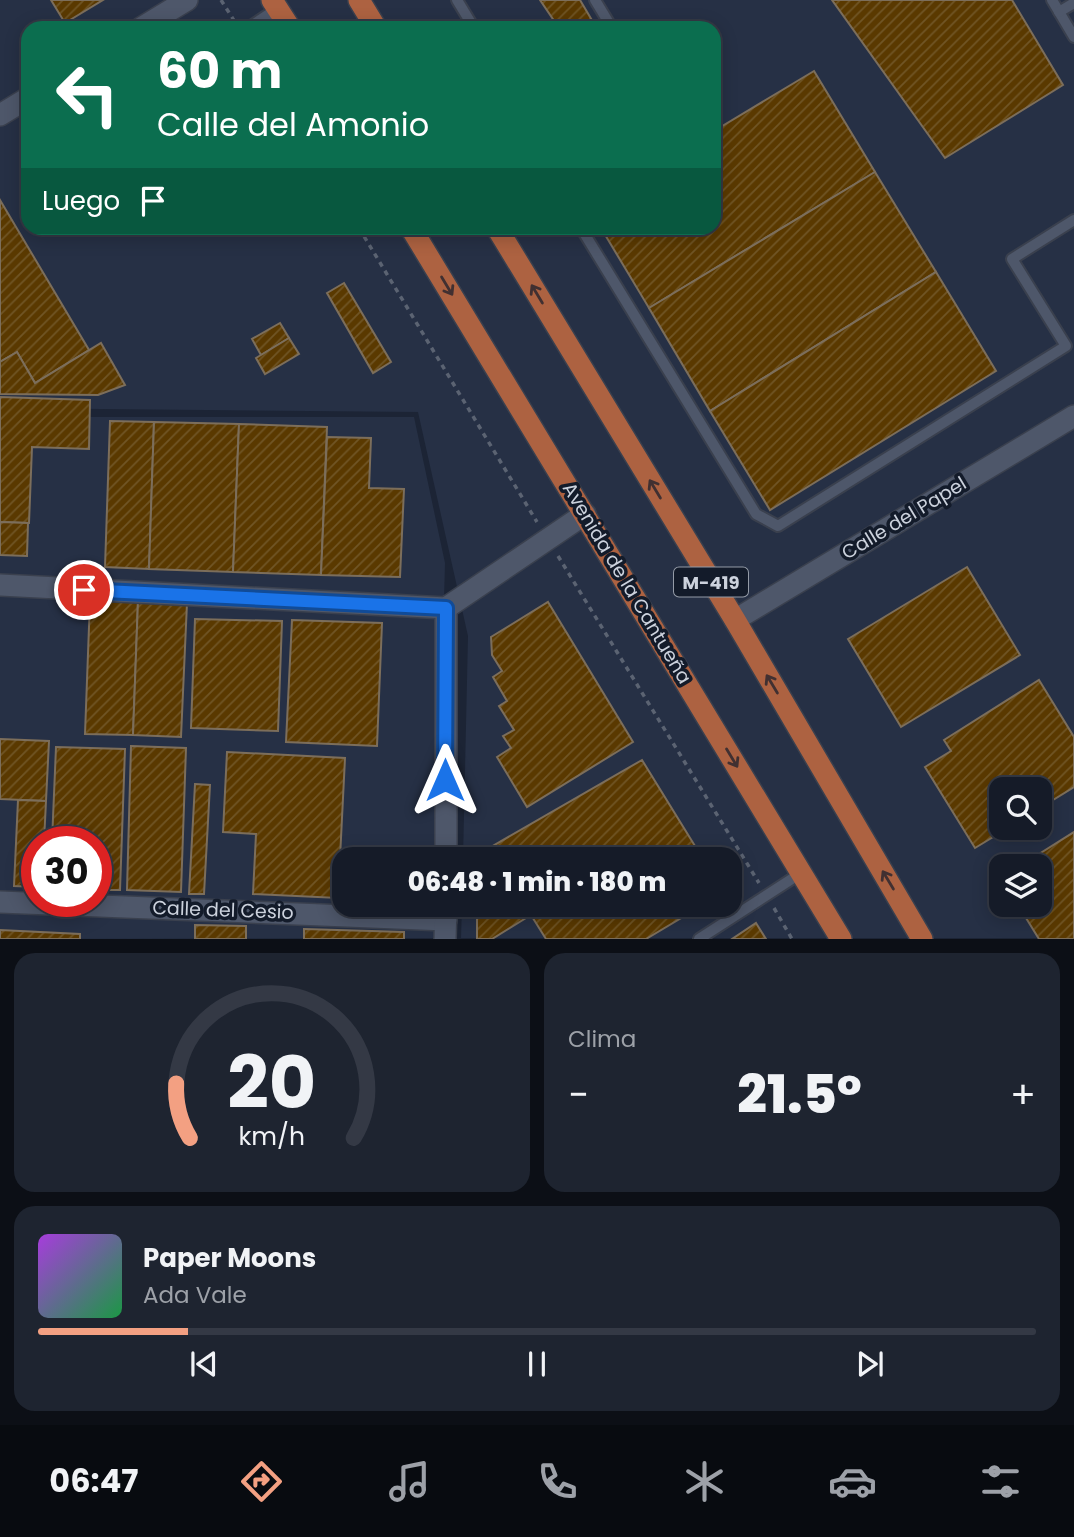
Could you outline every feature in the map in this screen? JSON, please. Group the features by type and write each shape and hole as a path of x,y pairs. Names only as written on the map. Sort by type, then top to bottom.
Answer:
{"main road":[{"path":"359,0 372,21"},
{"path":"275,4 286,21"},
{"name":"Avenida de la Cantueña","path":"415,235 841,939"},
{"name":"M-419","path":"501,235 735,621 922,939"}],"street":[{"path":"152,21 187,0"},
{"path":"0,115 21,102"},
{"name":"Calle del Papel","path":"735,621 1074,416"},
{"path":"0,585 446,608 585,514"},
{"path":"446,608 446,847"},
{"name":"Calle del Cesio","path":"0,902 446,921"}],"lane":[{"path":"457,0 470,21"},
{"path":"595,0 608,21"},
{"path":"1052,0 1074,37"},
{"path":"1059,12 1074,3"},
{"path":"255,21 275,4"},
{"path":"585,235 757,514 778,526 1066,346 1012,259 1074,220"},
{"path":"699,939 801,873"}],"path":[{"path":"221,0 234,21"},
{"path":"363,235 792,939"}],"shaded area":[{"path":"0,0 1074,0 1074,938 461,938 462,917 742,917 742,847 463,847 468,636 418,412 0,408"},
{"path":"0,417 414,417 445,563 437,847 332,847 332,917 436,917 435,938 0,939"}],"building":[{"path":"51,0 103,0 68,21 64,21"},
{"path":"540,0 580,0 592,21 554,21"},
{"path":"832,0 1012,0 1063,85 945,158"},
{"path":"814,71 875,172 649,308 605,235 721,235 721,127"},
{"path":"875,172 936,272 710,411 649,308"},
{"path":"0,200 89,350 35,383 17,352 0,362"},
{"path":"936,272 996,371 770,510 710,411"},
{"path":"344,283 391,362 373,373 327,293"},
{"path":"280,323 289,338 261,355 252,339"},
{"path":"289,338 299,354 265,374 256,358"},
{"path":"101,343 125,385 98,395 0,394 0,362 17,352 35,383"},
{"path":"0,397 90,400 89,449 32,447 29,523 0,522"},
{"path":"110,421 154,422 149,569 105,567"},
{"path":"154,422 239,424 233,572 149,569"},
{"path":"239,424 327,427 321,575 233,572"},
{"path":"327,437 371,438 369,488 404,489 400,577 321,575"},
{"path":"0,522 28,523 27,556 0,555"},
{"path":"967,567 1020,655 901,727 848,639"},
{"path":"90,600 138,601 133,735 85,734"},
{"path":"138,601 187,603 181,737 133,735"},
{"path":"548,602 633,742 527,807 497,757 511,748 503,736 514,730 499,706 507,701 493,677 502,671 492,655 491,637"},
{"path":"195,619 282,621 278,731 191,728"},
{"path":"292,620 382,623 377,746 286,742"},
{"path":"1039,680 1074,737 1074,787 1052,801 1052,777 989,777 989,840 975,848 925,767 951,751 944,740"},
{"path":"0,739 49,741 46,801 0,799"},
{"path":"131,746 186,748 181,892 127,890"},
{"path":"56,747 125,749 120,890 112,890 112,826 53,826"},
{"path":"227,752 345,758 341,847 332,847 332,898 253,894 256,834 223,832"},
{"path":"642,760 696,847 491,847"},
{"path":"195,784 210,785 204,894 189,894"},
{"path":"18,800 46,801 45,826 21,826 21,886 14,886"},
{"path":"1074,832 1074,939 1039,939 1025,917 1052,917 1052,854 1039,854"},
{"path":"477,917 528,917 492,939 477,939"},
{"path":"532,917 683,917 646,939 546,939"},
{"path":"756,923 766,939 732,939"},
{"path":"195,925 246,926 246,939 195,939"},
{"path":"304,929 404,932 404,939 304,939"},
{"path":"0,930 80,934 80,939 0,939"}],"route":[{"path":"84,590 446,608 445,780"}]}
